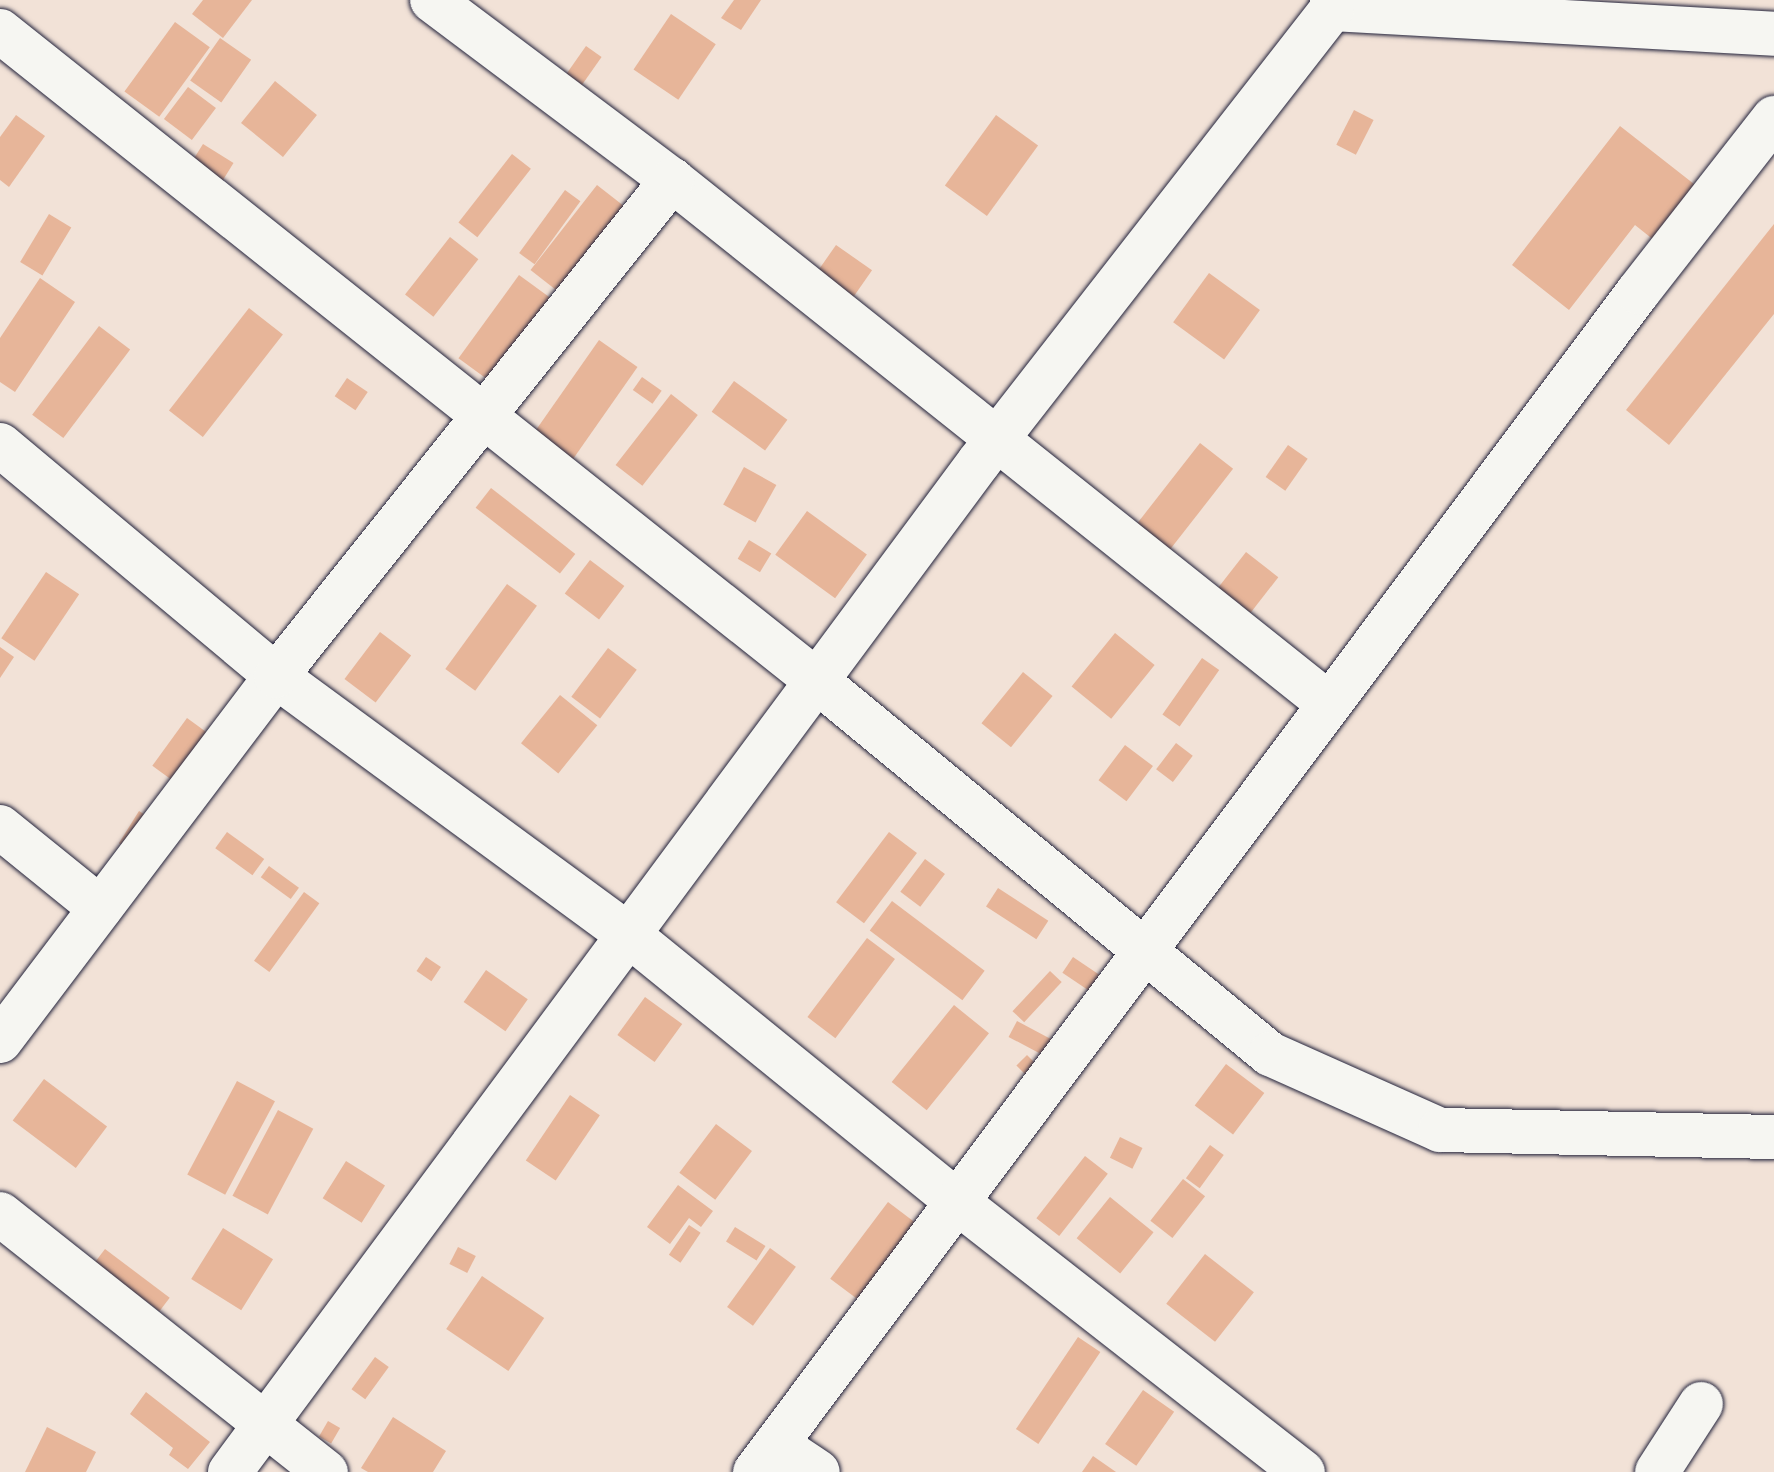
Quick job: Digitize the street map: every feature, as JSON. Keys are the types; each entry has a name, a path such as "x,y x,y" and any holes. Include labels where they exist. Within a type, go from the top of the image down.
{"street":[{"path":"432,0 672,180 1329,704"},
{"path":"230,1472 997,439 1332,4 1774,34"},
{"path":"0,31 817,681 1270,1054 1440,1130 1774,1137"},
{"path":"818,1472 766,1458 1638,292 1774,118"},
{"path":"0,1041 276,676 672,180"},
{"path":"0,445 276,676 629,935 957,1202 1303,1472"},
{"path":"0,827 100,908"},
{"path":"0,1214 326,1472"},
{"path":"1657,1472 1701,1404"}],"building":[{"path":"203,0 252,0 223,38 192,14"},
{"path":"734,0 761,0 741,30 721,18"},
{"path":"671,14 716,44 678,100 634,70"},
{"path":"175,22 210,47 159,117 124,92"},
{"path":"220,38 251,60 221,102 190,81"},
{"path":"586,46 602,57 580,87 565,76"},
{"path":"275,81 317,115 283,157 241,123"},
{"path":"188,87 216,108 192,140 164,119"},
{"path":"1354,110 1374,120 1356,155 1336,145"},
{"path":"16,115 45,136 9,187 0,180 0,137"},
{"path":"996,115 1038,146 987,216 945,185"},
{"path":"1620,126 1708,195 1665,249 1635,225 1569,310 1512,265"},
{"path":"203,144 234,163 223,180 192,161"},
{"path":"512,154 531,169 477,237 458,223"},
{"path":"597,185 629,210 563,295 531,270"},
{"path":"565,190 580,201 535,264 519,253"},
{"path":"49,214 71,227 42,275 20,262"},
{"path":"1774,224 1774,314 1669,445 1626,410"},
{"path":"450,237 478,259 433,317 405,295"},
{"path":"836,245 872,270 848,305 812,279"},
{"path":"1209,273 1260,310 1224,359 1173,322"},
{"path":"519,275 553,300 492,383 458,358"},
{"path":"40,278 75,302 15,392 0,382 0,338"},
{"path":"249,308 283,334 203,437 169,410"},
{"path":"99,326 130,349 63,438 32,415"},
{"path":"599,340 638,367 571,462 532,435"},
{"path":"642,377 662,391 652,404 633,390"},
{"path":"347,378 368,392 355,410 335,396"},
{"path":"734,381 787,420 765,451 712,412"},
{"path":"671,394 698,415 642,486 616,465"},
{"path":"1200,443 1233,469 1165,556 1132,530"},
{"path":"1288,445 1308,459 1285,491 1266,477"},
{"path":"744,467 776,485 756,523 723,505"},
{"path":"491,488 575,554 560,574 476,508"},
{"path":"807,511 867,554 835,598 775,555"},
{"path":"749,540 771,553 760,572 738,559"},
{"path":"1246,552 1278,577 1251,613 1218,587"},
{"path":"590,560 624,586 599,619 565,594"},
{"path":"46,572 79,594 34,661 1,638"},
{"path":"507,584 537,606 475,691 445,669"},
{"path":"380,632 411,655 376,703 344,679"},
{"path":"1115,633 1155,665 1111,719 1072,687"},
{"path":"0,647 14,657 0,678"},
{"path":"608,648 637,670 600,718 571,697"},
{"path":"1202,658 1219,670 1180,727 1162,715"},
{"path":"1023,672 1053,696 1011,747 981,723"},
{"path":"560,695 597,725 558,773 521,743"},
{"path":"187,718 219,741 184,789 152,766"},
{"path":"1176,743 1193,756 1173,782 1156,769"},
{"path":"1125,745 1153,766 1126,801 1099,780"},
{"path":"139,811 155,821 135,853 119,843"},
{"path":"227,832 264,859 252,875 215,848"},
{"path":"889,832 917,853 864,923 836,902"},
{"path":"925,859 945,874 920,907 900,892"},
{"path":"269,866 299,888 291,899 261,877"},
{"path":"998,888 1048,921 1036,939 986,906"},
{"path":"304,892 319,903 269,972 254,961"},
{"path":"892,901 985,971 962,1000 870,931"},
{"path":"867,938 895,959 835,1038 807,1017"},
{"path":"426,957 441,967 431,981 416,971"},
{"path":"1073,957 1112,983 1101,999 1062,973"},
{"path":"486,970 528,999 505,1031 464,1002"},
{"path":"1050,971 1062,982 1024,1022 1012,1011"},
{"path":"645,997 682,1024 655,1062 617,1035"},
{"path":"954,1005 989,1033 927,1110 892,1082"},
{"path":"1017,1021 1062,1045 1054,1061 1009,1037"},
{"path":"1027,1055 1040,1068 1029,1078 1016,1066"},
{"path":"1226,1064 1264,1093 1233,1134 1195,1106"},
{"path":"44,1079 107,1127 76,1168 13,1121"},
{"path":"237,1081 275,1101 225,1195 187,1175"},
{"path":"570,1095 600,1115 556,1181 526,1160"},
{"path":"278,1110 313,1129 268,1214 232,1196"},
{"path":"716,1124 752,1151 715,1200 679,1173"},
{"path":"1120,1137 1142,1148 1132,1169 1110,1158"},
{"path":"1210,1145 1224,1155 1200,1188 1186,1178"},
{"path":"1085,1156 1108,1174 1059,1236 1036,1218"},
{"path":"346,1161 385,1185 362,1223 323,1198"},
{"path":"1183,1179 1205,1196 1172,1238 1150,1221"},
{"path":"678,1185 713,1211 701,1227 689,1218 670,1244 647,1227"},
{"path":"1110,1197 1154,1232 1120,1273 1077,1238"},
{"path":"888,1202 921,1227 863,1303 830,1279"},
{"path":"689,1225 701,1233 680,1263 669,1255"},
{"path":"735,1227 766,1246 757,1260 726,1241"},
{"path":"223,1228 273,1259 241,1310 191,1279"},
{"path":"458,1247 476,1256 467,1273 449,1264"},
{"path":"770,1248 796,1267 753,1326 727,1307"},
{"path":"105,1249 170,1298 159,1311 95,1263"},
{"path":"1205,1254 1254,1292 1215,1342 1166,1304"},
{"path":"482,1276 544,1318 508,1371 446,1329"},
{"path":"1078,1337 1100,1352 1038,1444 1016,1429"},
{"path":"375,1357 389,1367 365,1399 351,1389"},
{"path":"1143,1390 1174,1412 1136,1466 1105,1444"},
{"path":"146,1392 210,1442 188,1469 169,1455 173,1448 130,1414"},
{"path":"393,1417 446,1451 433,1472 368,1472 361,1468"},
{"path":"328,1421 340,1428 331,1444 319,1437"},
{"path":"47,1427 96,1452 86,1472 25,1472"},
{"path":"1093,1456 1116,1472 1082,1472"}]}
